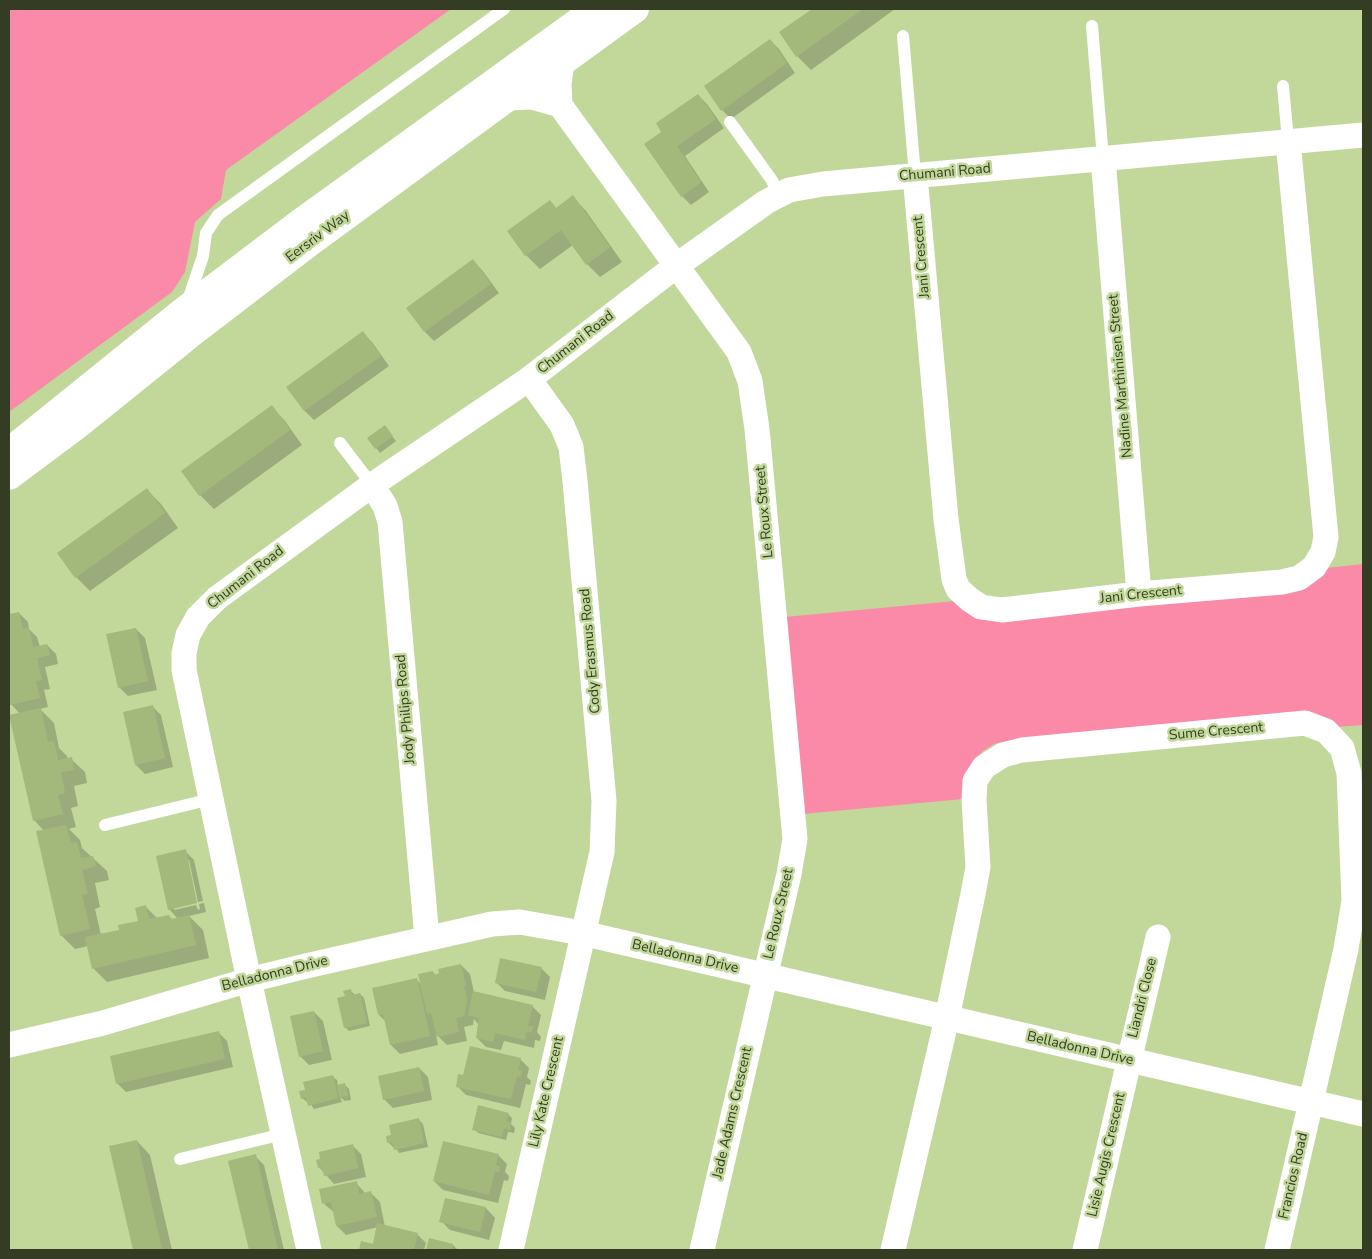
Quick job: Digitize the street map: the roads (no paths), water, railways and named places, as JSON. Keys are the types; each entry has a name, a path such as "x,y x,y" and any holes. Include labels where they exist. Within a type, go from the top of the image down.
{"main road":[{"name":"Eersriv Way","path":"9,452 185,310 300,223 596,9"},
{"name":"Eersriv Way","path":"9,476 76,426 189,335 309,243 507,98 562,62 635,9"},
{"path":"9,435 21,426 67,407"}],"street":[{"path":"507,98 532,97 560,105 559,84 562,62"},
{"name":"Le Roux Street","path":"560,105 739,352 750,381 758,429 795,839 789,874 765,976"},
{"name":"Chumani Road","path":"249,980 184,670 184,653 188,635 198,617 217,598 372,485 529,379 676,266 766,202 789,190 823,184 915,175 1363,135"},
{"name":"Jani Crescent","path":"915,175 946,518 954,579 958,588 969,600 981,607 1002,610 1139,594 1282,582 1299,578 1314,567 1323,552 1326,537 1288,141"},
{"name":"Nadine Marthinisen Street","path":"1103,158 1139,594"},
{"name":"Cody Erasmus Road","path":"529,379 562,425 571,447 575,482 604,801 602,852 582,933"},
{"name":"Jody Philips Road","path":"372,485 385,506 390,522 427,938"},
{"name":"Sume Crescent","path":"947,1018 978,867 974,800 975,781 984,767 1003,755 1022,750 1305,723 1326,731 1342,748 1348,773 1354,901 1346,950 1311,1102"},
{"name":"Belladonna Drive","path":"9,1045 103,1023 249,980 492,924 520,922 582,933 1363,1114"},
{"name":"Lily Kate Crescent","path":"511,1250 582,933"},
{"name":"Liandri Close","path":"1128,1060 1158,937"},
{"name":"Jade Adams Crescent","path":"702,1250 765,976"},
{"path":"249,980 309,1250"},
{"path":"894,1250 947,1018"},
{"name":"Lisie Augis Crescent","path":"1085,1250 1128,1060"},
{"name":"Francios Road","path":"1277,1250 1311,1102"}],"lane":[{"path":"185,310 203,256 206,233 218,215 504,9"},
{"path":"1092,26 1103,158"},
{"path":"903,36 915,175"},
{"path":"1283,86 1288,141"},
{"path":"730,122 771,179 780,195"},
{"path":"340,443 372,485"},
{"path":"105,825 212,799"},
{"path":"180,1159 283,1134"}]}
